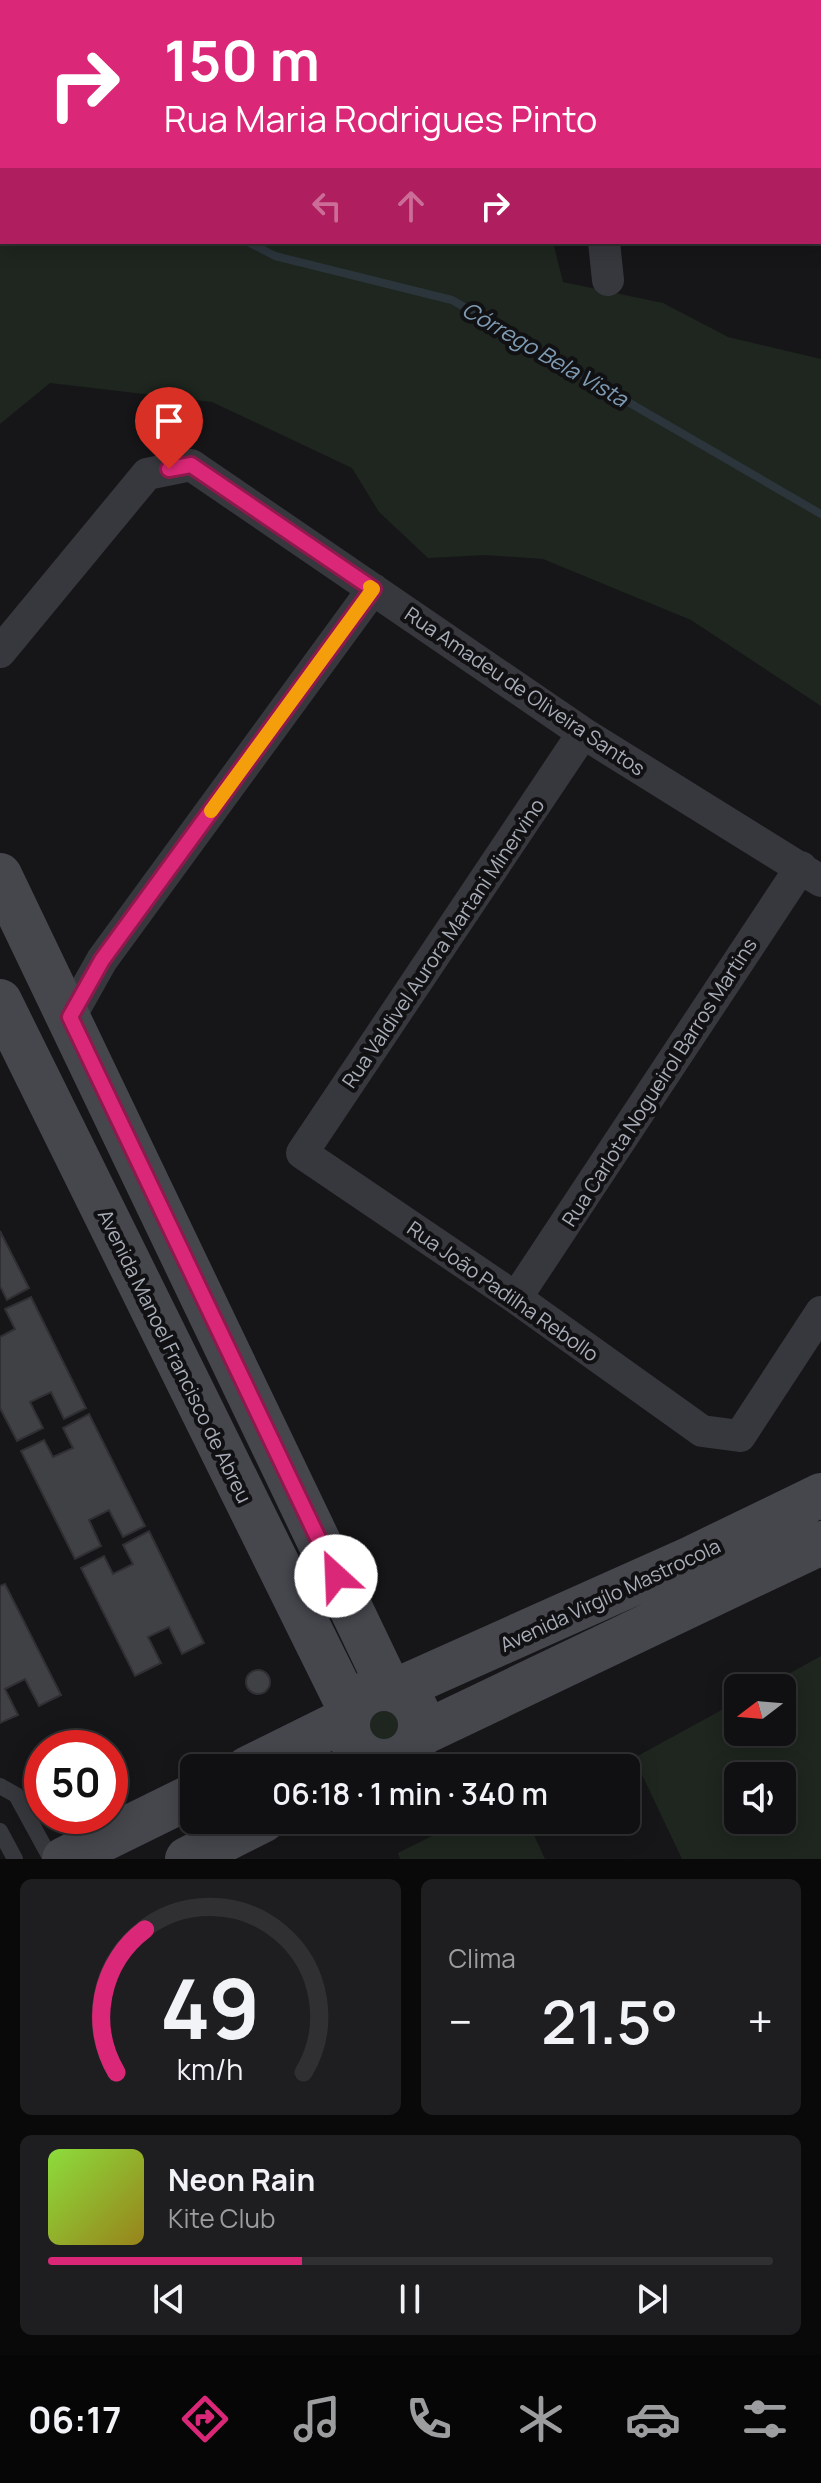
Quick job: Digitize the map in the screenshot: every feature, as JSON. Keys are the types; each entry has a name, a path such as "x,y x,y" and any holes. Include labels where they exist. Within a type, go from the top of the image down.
{"main road":[{"path":"0,875 393,1689"},
{"name":"Avenida Manoel Francisco de Abreu","path":"0,1001 349,1715"},
{"name":"Avenida Virgílo Mastrocola","path":"393,1689 677,1565 821,1495"},
{"path":"419,1735 821,1543"},
{"path":"363,1754 348,1734 349,1715 356,1700 366,1692 393,1689 408,1697 420,1721 419,1735 406,1754"},
{"path":"275,1754 349,1715"},
{"path":"64,1859 180,1802"},
{"path":"187,1859 236,1834"}],"street":[{"path":"604,244 608,280"},
{"name":"Rua Amadeu de Oliveira Santos","path":"0,652 147,474 191,465 583,733 811,874"},
{"path":"70,1017 102,960 373,589"},
{"name":"Rua Valdivel Aurora Martani Minervino","path":"302,1153 583,733"},
{"name":"Rua Carlota Nogueirol Barros Martins","path":"516,1298 811,874"},
{"path":"42,961 74,964 102,960"},
{"name":"Rua João Padilha Rebollo","path":"302,1153 516,1298 702,1431 740,1436 821,1312"}],"lane":[{"path":"0,1786 16,1795 51,1859"},
{"path":"0,1831 15,1859"}],"shaded area":[{"path":"0,244 554,244 563,282 663,303 728,337 821,359 821,706 691,620 543,559 485,555 428,558 379,512 352,468 212,402 50,383 0,424"},
{"path":"821,1656 821,1859 682,1859 640,1771 640,1755 724,1709 724,1746 796,1746 796,1674 788,1674"},
{"path":"376,1698 403,1709 406,1721 400,1740 385,1749 366,1744 357,1735 367,1702"},
{"path":"436,1834 533,1834 545,1859 400,1859 398,1853"}],"building":[{"path":"0,1231 29,1288 7,1300 0,1286"},
{"path":"31,1297 86,1408 64,1419 51,1392 30,1402 43,1428 17,1441 0,1408 0,1337 15,1329 5,1309"},
{"path":"89,1414 145,1526 123,1537 109,1510 89,1520 101,1546 75,1559 21,1451 44,1440 53,1457 73,1448 63,1428"},
{"path":"149,1531 204,1643 182,1654 169,1627 148,1637 161,1663 135,1676 81,1568 104,1556 113,1574 133,1564 123,1545"},
{"path":"5,1584 61,1695 39,1706 25,1679 5,1689 18,1715 0,1723 0,1586"},
{"path":"258,1670 267,1673 270,1682 267,1691 258,1694 249,1691 246,1682 249,1673"}],"waterway":[{"name":"Córrego Bela Vista","path":"252,244 275,256 452,300 821,514"}],"slow traffic":[{"path":"211,811 373,589 370,587"}],"route":[{"path":"169,469 191,465 373,589 102,960 70,1017 336,1576"}]}
